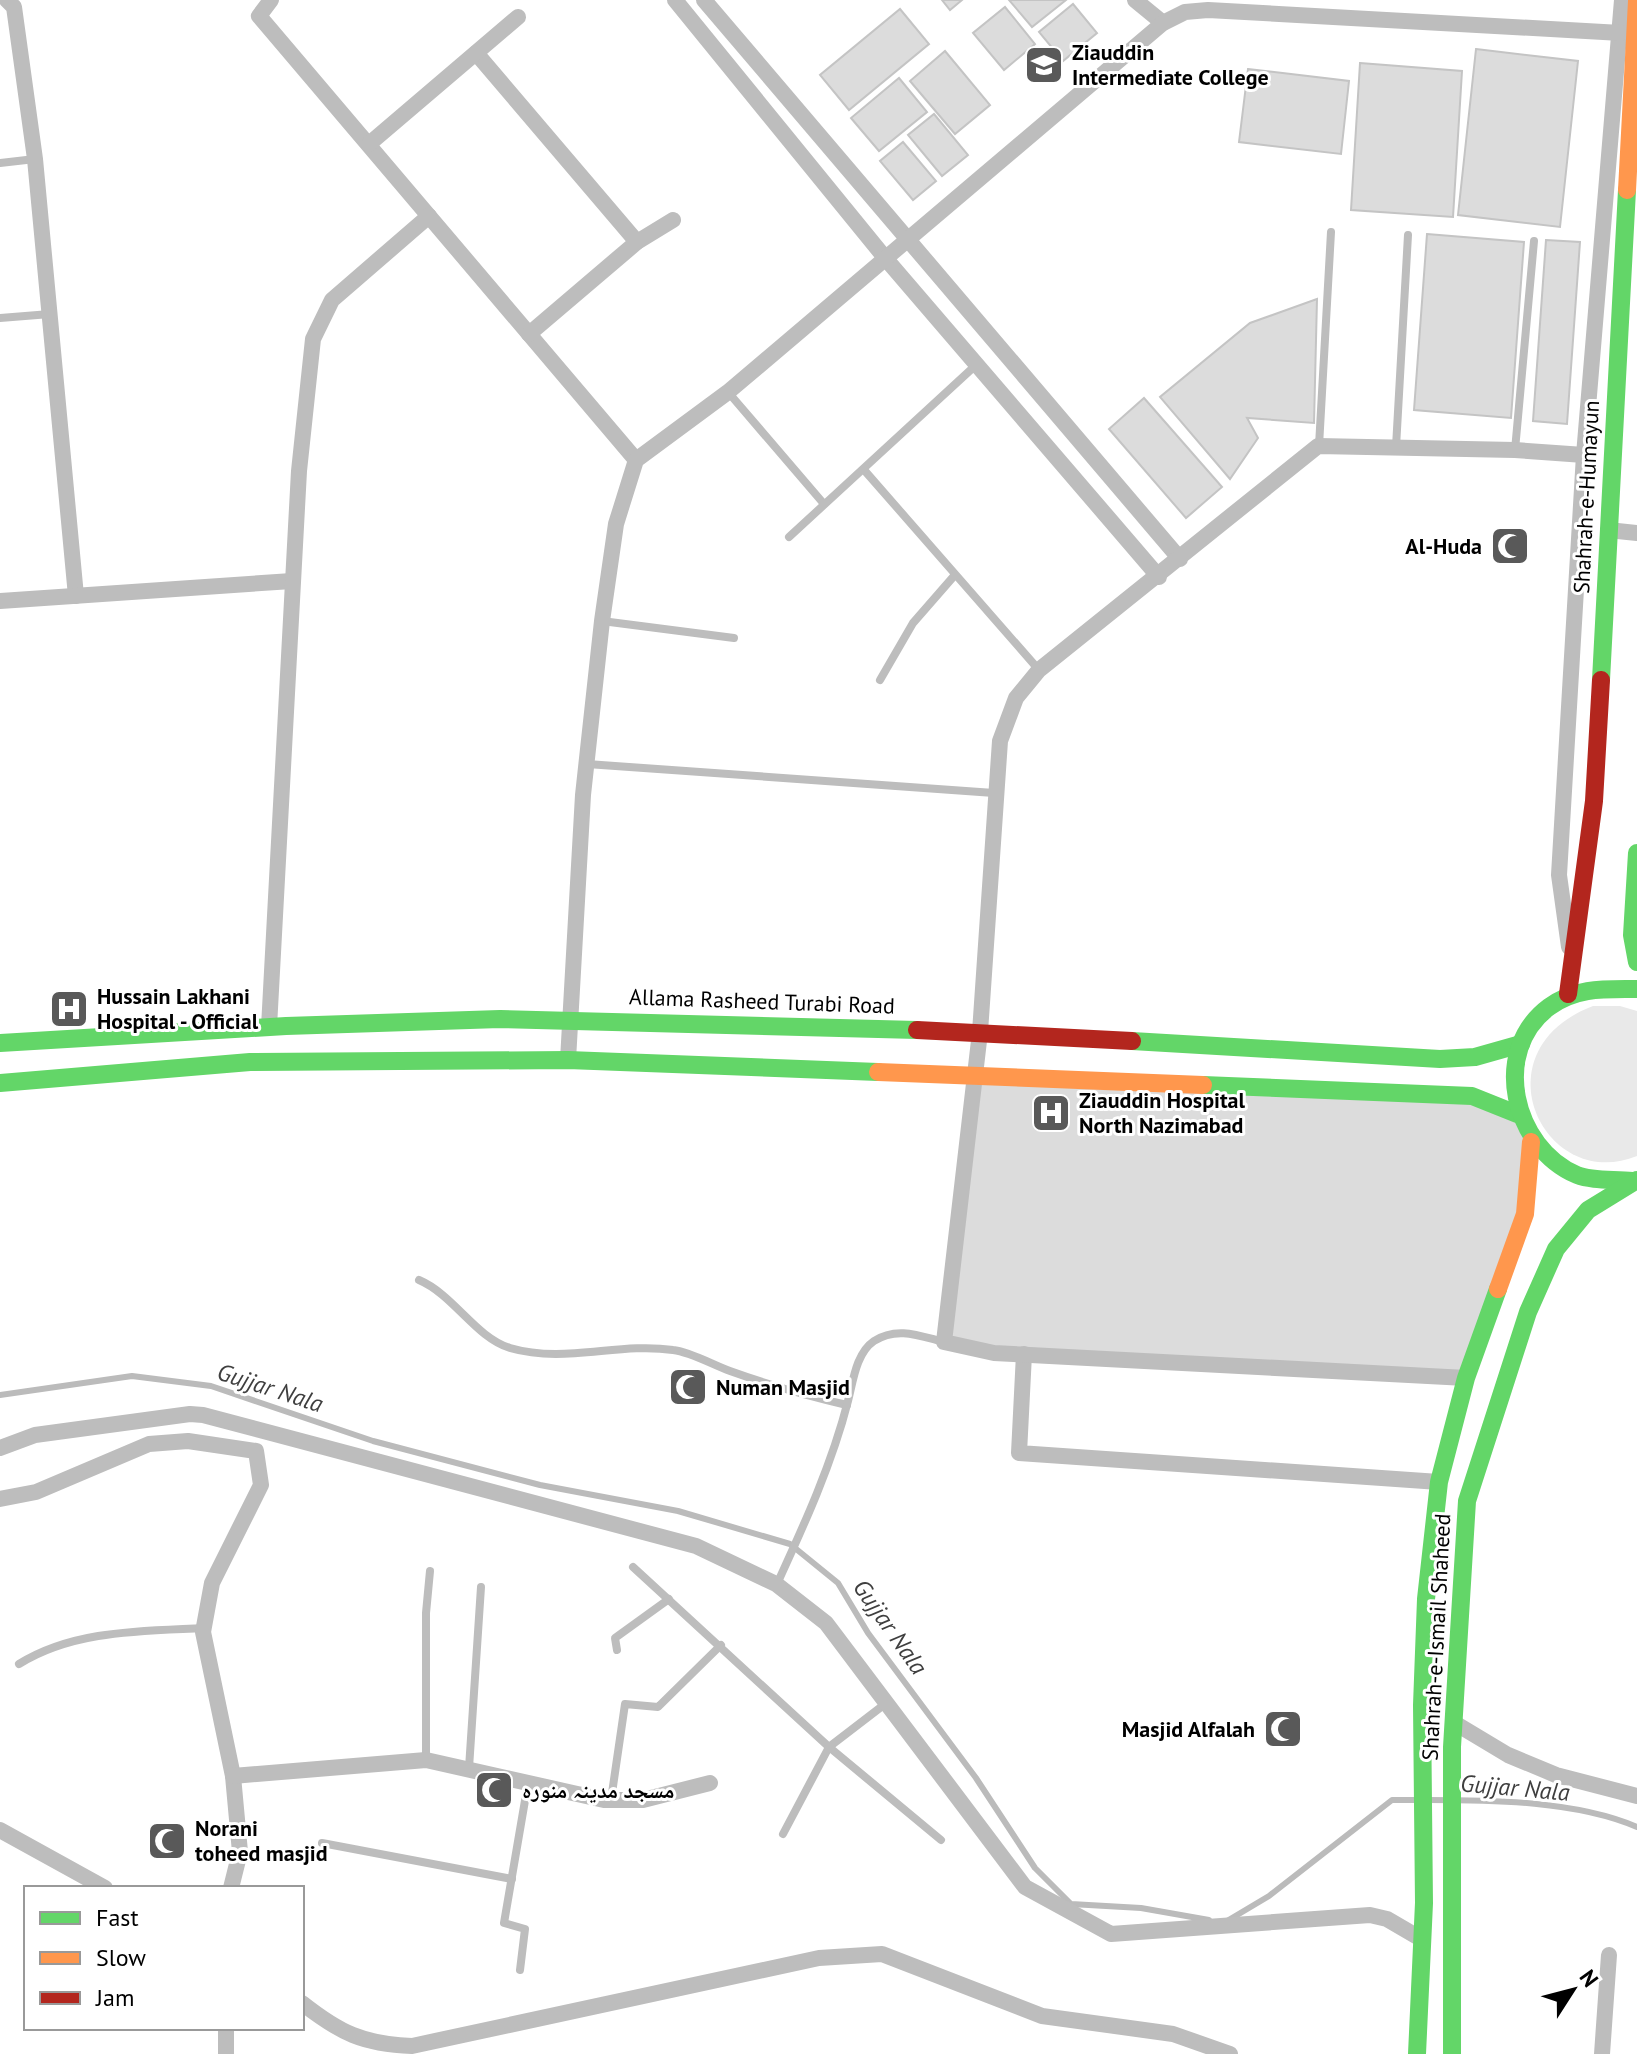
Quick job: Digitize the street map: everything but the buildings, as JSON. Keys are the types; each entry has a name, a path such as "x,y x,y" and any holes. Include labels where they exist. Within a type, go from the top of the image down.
{"main road":[{"name":"Shahrah-e-Humayun","path":"1568,994 1571,962 1582,912 1594,801 1637,1"},
{"path":"1637,853 1637,962"},
{"path":"1637,989 1592,986 1568,994 1546,1009 1521,1044 1512,1083 1517,1114 1531,1142 1554,1164 1582,1178 1610,1183 1637,1180"},
{"name":"Allama Rasheed Turabi Road","path":"0,1043 269,1027 571,1019 980,1032 1440,1059 1475,1057 1521,1044"},
{"path":"357,1024 358,1062"},
{"path":"188,1032 190,1067"},
{"path":"0,1083 250,1062 568,1060 1472,1096 1517,1114"},
{"name":"Shahrah-e-Ismail Shaheed","path":"1417,2054 1424,1903 1422,1705 1426,1599 1439,1482 1466,1378 1525,1214 1531,1142"},
{"name":"Shahrah-e-Ismail Shaheed","path":"1452,2054 1455,1905 1452,1747 1467,1501 1528,1312 1556,1249 1588,1210 1637,1180"}],"street":[{"path":"7,0 14,7 35,159 76,596"},
{"path":"271,0 259,16 636,460"},
{"path":"675,0 886,259 1159,577"},
{"path":"704,0 1180,559"},
{"path":"1135,0 1163,23"},
{"path":"1571,962 1559,875 1584,455 1622,0"},
{"path":"568,1060 587,764 602,621 616,524 636,460 728,392 1163,23 1185,12 1208,10 1621,33"},
{"path":"369,144 518,17"},
{"path":"476,53 637,242"},
{"path":"269,1027 292,581 313,339 332,300 429,216"},
{"path":"529,334 637,242 673,220"},
{"path":"1466,1378 994,1353 944,1342 980,1032 994,793 1000,741 1016,698 1039,670 1159,577 1318,446 1515,450 1584,455"},
{"path":"1608,530 1637,533"},
{"path":"0,601 292,581"},
{"path":"1024,1354 1019,1453 1439,1482"},
{"path":"0,1448 35,1435 190,1414 203,1415 696,1546 776,1584 826,1623 1025,1887 1111,1934 1370,1915 1387,1919 1423,1940"},
{"path":"0,1499 36,1492 149,1444 188,1441 256,1451 261,1485 212,1583 203,1628 213,1695 233,1776 240,1852 232,1886"},
{"path":"1453,1722 1508,1755 1556,1775 1637,1796"},
{"path":"233,1776 426,1760 611,1800 643,1800 710,1783"},
{"path":"0,1830 101,1886"},
{"path":"304,2004 354,2038 381,2045 412,2046 819,1958 882,1954 1042,2016 1173,2034 1230,2054"},
{"path":"1602,2054 1609,1955"},
{"path":"226,2030 226,2054"}],"lane":[{"path":"0,163 35,159"},
{"path":"1318,446 1331,232"},
{"path":"1396,448 1408,235"},
{"path":"1515,450 1534,241"},
{"path":"0,318 50,314"},
{"path":"789,537 865,471 976,365"},
{"path":"728,392 824,504"},
{"path":"865,471 1039,670"},
{"path":"880,680 913,623 954,576"},
{"path":"602,621 734,638"},
{"path":"587,764 994,793"},
{"path":"419,1280 450,1299 508,1348 556,1356 599,1349 676,1350 784,1391 847,1405"},
{"path":"776,1584 807,1519 847,1405 857,1363 872,1342 899,1331 944,1342"},
{"path":"633,1567 829,1747 941,1840"},
{"path":"426,1760 426,1613 430,1571"},
{"path":"469,1768 481,1587"},
{"path":"617,1650 615,1638 669,1599"},
{"path":"19,1664 58,1647 108,1634 203,1628"},
{"path":"611,1800 625,1704 658,1707 721,1645"},
{"path":"783,1834 829,1747 885,1704"},
{"path":"520,1970 525,1929 504,1923 528,1782"},
{"path":"322,1843 512,1879"}],"shaded area":[{"path":"1593,1006 1620,1006 1637,1011 1637,1156 1604,1162 1574,1155 1551,1137 1536,1112 1531,1083 1537,1054 1557,1027"}],"waterway":[{"name":"Gujjar Nala","path":"0,1395 132,1376 211,1386 373,1441 540,1485 678,1511 790,1544 838,1583 868,1633 976,1778 1035,1868 1071,1904 1141,1908 1209,1920"},
{"name":"Gujjar Nala","path":"1227,1921 1269,1896 1392,1800 1417,1800"},
{"name":"Gujjar Nala","path":"1428,1800 1562,1807 1613,1818 1637,1827"}],"traffic: fast":[{"path":"1601,680 1627,190"},
{"path":"1637,853 1632,935 1637,962"},
{"path":"1632,1181 1583,1177 1555,1162 1537,1144 1524,1122 1517,1097 1515,1072 1519,1048 1531,1026 1559,1000 1602,989 1637,989"},
{"path":"0,1043 286,1026 500,1019 917,1030"},
{"path":"1132,1041 1440,1059 1475,1057 1521,1044"},
{"path":"0,1083 250,1062 568,1060 878,1072"},
{"path":"1203,1085 1472,1096 1517,1114"},
{"path":"1452,2054 1452,1747 1467,1501 1528,1312 1556,1249 1588,1210 1637,1180"},
{"path":"1417,2054 1424,1903 1422,1705 1426,1599 1439,1482 1466,1378 1498,1289"}],"traffic: slow":[{"path":"1627,190 1637,1"},
{"path":"878,1072 1203,1085"},
{"path":"1498,1289 1525,1214 1531,1142"}],"traffic: jam":[{"path":"1568,994 1594,801 1601,680"},
{"path":"917,1030 1132,1041"}],"place":[{"name":"Ziauddin Intermediate College","path":"1044,65"},
{"name":"Al-Huda","path":"1510,546"},
{"name":"Hussain Lakhani Hospital - Official","path":"69,1009"},
{"name":"Ziauddin Hospital North Nazimabad","path":"1051,1113"},
{"name":"Numan Masjid","path":"688,1387"},
{"name":"Masjid Alfalah","path":"1283,1729"},
{"name":"مسجد مدینہ منورہ","path":"494,1790"},
{"name":"Norani toheed masjid","path":"167,1841"}]}
